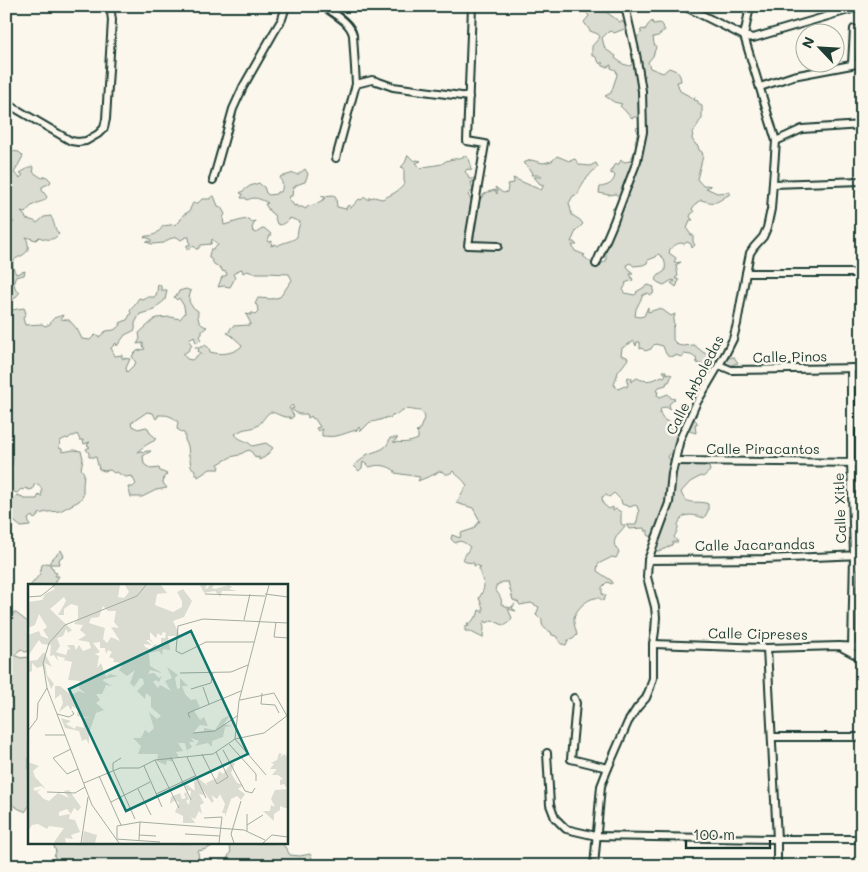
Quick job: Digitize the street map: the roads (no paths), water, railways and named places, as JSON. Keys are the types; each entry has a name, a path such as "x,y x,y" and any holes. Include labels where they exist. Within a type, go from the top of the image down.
{"street":[{"path":"6,103 71,141 86,141 98,134 104,128 106,119 112,20 110,6"},
{"path":"213,180 234,109 243,87 282,19 286,6"},
{"path":"323,6 351,28 353,35 356,84 336,158"},
{"path":"472,6 467,141 485,144 468,245 498,246"},
{"path":"596,264 637,161 643,132 642,91 625,6"},
{"path":"684,6 744,36 753,38 862,6"},
{"path":"744,36 750,6"},
{"path":"852,64 854,29"},
{"name":"Calle Arboledas","path":"594,866 601,786 628,722 646,698 653,678 655,607 647,577 648,560 669,504 672,473 680,439 696,404 733,339 750,253 763,237 771,209 776,141 744,36"},
{"path":"760,87 793,76 862,63"},
{"path":"356,84 372,80 394,87 469,96"},
{"path":"776,141 802,129 862,125"},
{"path":"773,184 862,182"},
{"path":"746,273 862,273"},
{"name":"Calle Pinos","path":"719,365 730,370 862,368"},
{"name":"Calle Xitle","path":"851,368 851,462 854,555 852,647"},
{"name":"Calle Piracantos","path":"675,461 862,463"},
{"name":"Calle Jacarandas","path":"648,560 862,555"},
{"name":"Calle Cipreses","path":"653,644 767,648 862,647"},
{"path":"839,646 862,658"},
{"path":"767,648 777,866"},
{"path":"574,698 576,703 572,759 608,768"},
{"path":"772,737 862,737"},
{"path":"546,753 550,805 556,818 566,829 596,836 862,839"}]}
